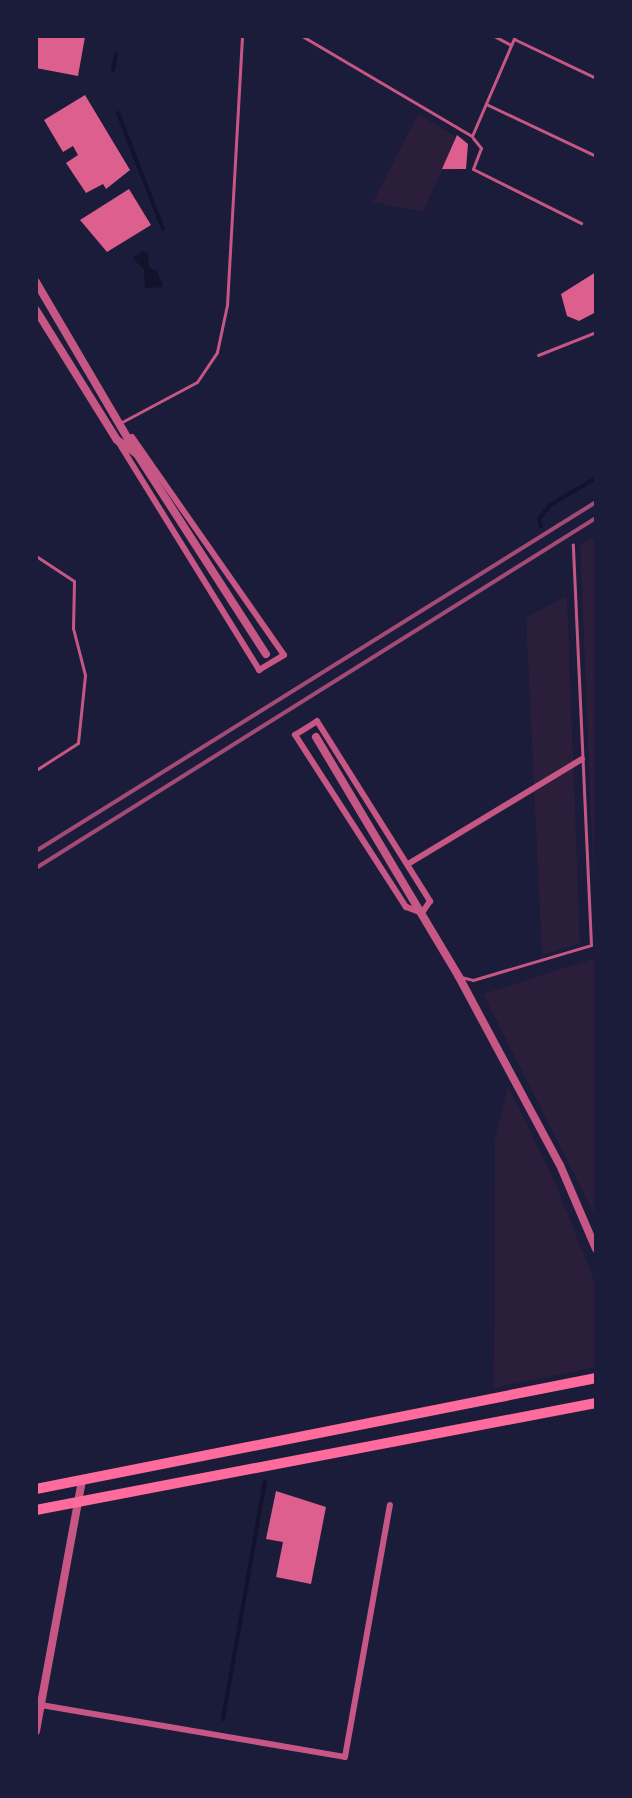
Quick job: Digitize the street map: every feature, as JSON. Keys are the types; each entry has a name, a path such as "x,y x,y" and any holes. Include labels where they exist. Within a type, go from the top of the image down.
{"main road":[{"path":"36,1489 596,1378"},
{"path":"36,1510 596,1403"}],"street":[{"path":"36,282 122,422 284,655 259,670 36,310"},
{"path":"132,437 137,454 266,654"},
{"path":"117,440 137,454"},
{"path":"317,721 430,901 422,913 406,907 295,735 317,721"},
{"path":"316,737 459,977 560,1165 596,1249"},
{"path":"408,864 582,759"},
{"path":"36,1731 82,1480"},
{"path":"41,1705 345,1757 390,1505"}],"lane":[{"path":"122,422 197,382 217,352 227,305 242,36"},
{"path":"302,36 472,136 481,148 473,169 581,223"},
{"path":"494,36 511,45"},
{"path":"472,136 515,37 596,78"},
{"path":"486,104 596,156"},
{"path":"538,355 596,332"},
{"path":"459,977 473,980 591,945 573,544"},
{"path":"36,556 74,581 73,628 85,675 78,743 36,770"}],"shaded area":[{"path":"418,114 468,144 466,169 442,170 423,212 373,202"},
{"path":"142,251 148,253 149,268 157,271 163,287 145,288 144,270 133,258"},
{"path":"596,536 596,936 580,545"},
{"path":"567,596 580,943 542,955 526,617"},
{"path":"596,958 596,1217 483,994"},
{"path":"508,1086 553,1178 595,1283 596,1367 494,1388 495,1139"}],"building":[{"path":"36,36 85,37 78,76 36,68"},
{"path":"85,95 130,170 106,189 103,184 86,193 66,163 78,155 73,146 63,152 44,120"},
{"path":"457,135 468,144 466,169 442,169"},
{"path":"129,189 151,225 107,252 80,220"},
{"path":"596,272 596,312 579,321 567,316 561,294"},
{"path":"276,1491 326,1507 311,1584 276,1577 283,1542 266,1539"}],"waterway":[{"path":"113,70 116,54"},
{"path":"118,113 163,229"},
{"path":"541,526 539,519 550,505 596,478"},
{"path":"223,1719 265,1482"}],"railway":[{"path":"36,851 596,502"},
{"path":"36,868 596,518"}]}
